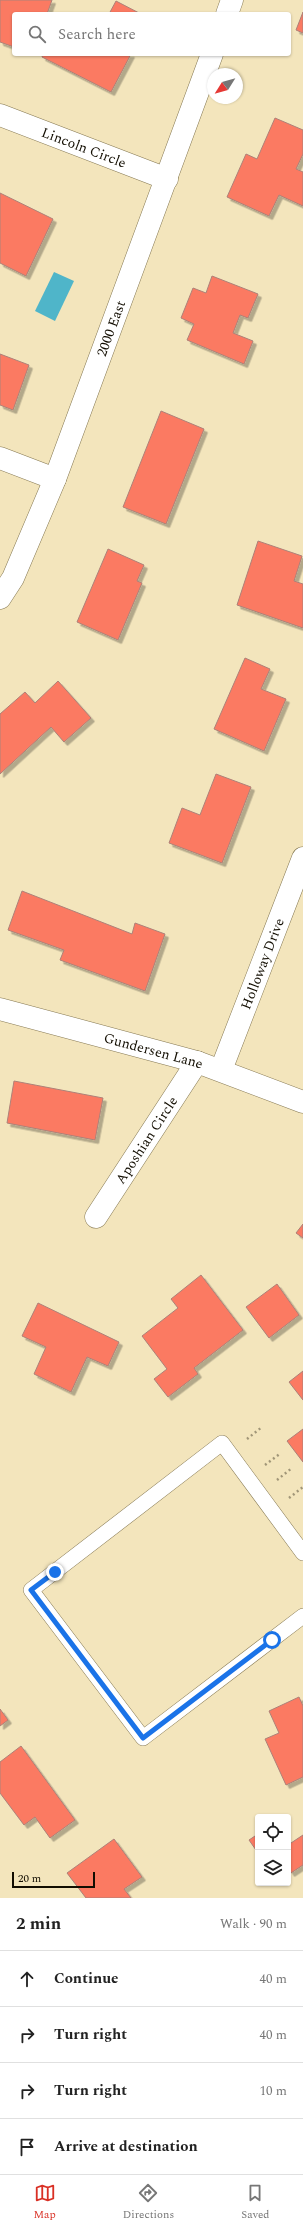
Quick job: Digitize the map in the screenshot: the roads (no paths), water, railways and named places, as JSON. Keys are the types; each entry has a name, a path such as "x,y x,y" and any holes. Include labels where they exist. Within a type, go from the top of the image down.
{"street":[{"path":"228,12 232,0"},
{"name":"2000 East","path":"0,598 13,578 55,479 211,56"},
{"name":"Lincoln Circle","path":"0,115 167,179"},
{"path":"0,458 55,479"},
{"name":"Holloway Drive","path":"221,1070 303,858"},
{"name":"Gundersen Lane","path":"0,1008 197,1062 303,1102"},
{"name":"Aposhian Circle","path":"96,1217 197,1062"}],"lane":[{"path":"303,1553 222,1443 31,1590 143,1738 303,1616"}],"water":[{"path":"54,272 74,281 55,321 35,311"}]}
